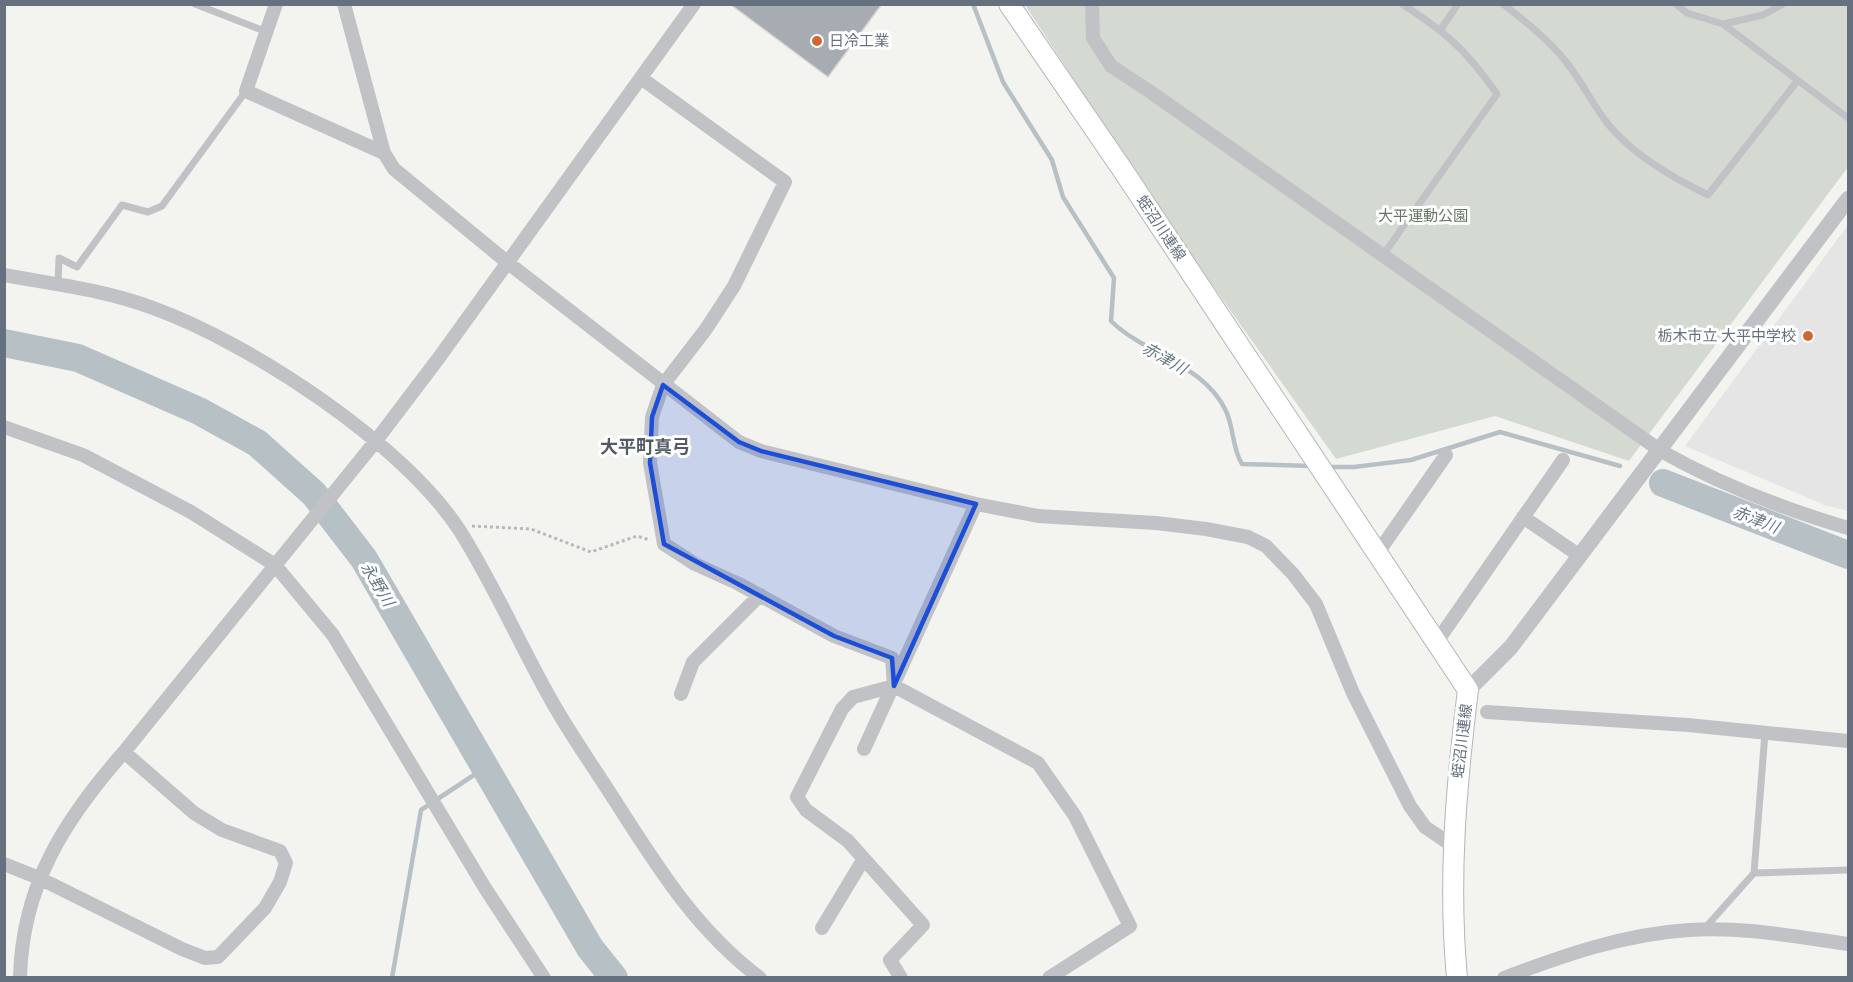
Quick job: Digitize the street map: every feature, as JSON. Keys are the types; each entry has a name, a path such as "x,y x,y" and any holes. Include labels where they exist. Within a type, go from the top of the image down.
{"main road":[{"name":"蛭沼川連線","path":"1009,4 1468,690 1456,787 1453,846 1453,930 1457,978"}],"street":[{"path":"276,4 246,91 384,153"},
{"path":"345,4 384,153 394,169 663,385 739,441 761,451 976,504 1038,516 1156,523 1206,529 1248,537 1266,546 1293,574 1316,604 1353,693 1410,806 1425,827 1453,846"},
{"path":"20,978 20,955 39,878 63,828 89,792 375,442 438,359 693,4"},
{"path":"1092,4 1093,38 1111,66 1661,451 1697,471 1806,515 1848,528"},
{"path":"641,78 785,182 734,286 706,329 663,385 652,417 650,463 663,544 695,564 760,595 834,636 892,658 894,686"},
{"path":"1468,690 1511,647 1661,451 1848,199"},
{"path":"4,275 58,285 153,308 218,336 303,388 415,475 455,525 490,583 550,698 678,898 742,964 760,978"},
{"path":"4,427 83,455 191,512 275,565 333,635 485,888 544,978"},
{"path":"1377,554 1446,455"},
{"path":"1436,643 1563,460"},
{"path":"864,749 976,504"},
{"path":"1523,517 1580,556"},
{"path":"681,694 693,662 760,595"},
{"path":"901,978 890,960 923,925 848,841 806,810 797,797 842,709 853,697 894,686 1038,763 1075,816 1093,848 1130,926 1049,978"},
{"path":"1487,712 1676,724 1848,741"},
{"path":"4,864 39,878 204,958 218,957 265,908 280,882 286,863 280,851 222,830 194,813 124,752"},
{"path":"822,928 863,860"},
{"path":"1504,978 1584,948 1664,932 1704,930 1766,933 1848,945"}],"lane":[{"path":"195,4 267,32"},
{"path":"1383,255 1497,94 1463,49 1442,29 1402,4"},
{"path":"1442,29 1458,4"},
{"path":"1503,4 1537,31 1566,62 1608,124 1633,147 1684,184 1708,195 1798,80"},
{"path":"1676,4 1687,13 1723,24 1848,118"},
{"path":"1723,24 1763,15 1783,4"},
{"path":"58,285 59,258 77,267 122,206 148,212 162,206 246,91"},
{"path":"1704,930 1754,873 1765,733"},
{"path":"1754,873 1848,870"}],"path":[{"path":"455,525 531,529 591,552 637,536 663,544"}],"highlighted area":[{"path":"663,385 739,442 761,451 976,504 894,686 892,658 834,636 664,544 650,463 652,417"}],"shaded area":[{"name":"栃木市立 大平中学校","path":"1848,225 1848,511 1825,505 1685,446"}],"green space":[{"name":"大平運動公園","path":"1025,5 1848,5 1848,167 1629,461 1495,416 1336,459 1166,220"}],"building":[{"name":"日冷工業","path":"730,4 882,4 828,77"}],"waterway":[{"name":"赤津川","path":"973,4 1003,82 1052,160 1063,197 1114,278 1111,321 1125,333 1189,371 1216,395 1229,418 1236,451 1242,464 1312,466"},
{"name":"永野川","path":"4,343 78,358 199,411 257,443 314,494 364,559 590,948 614,978"},
{"name":"赤津川","path":"1326,467 1354,467 1411,460 1500,432 1620,466"},
{"name":"赤津川","path":"1663,483 1848,555"},
{"path":"392,978 421,810 486,767"}],"place":[{"name":"日冷工業","path":"817,41"},
{"name":"栃木市立 大平中学校","path":"1808,336"}],"district":[{"name":"大平町真弓","path":"645,447"}]}
